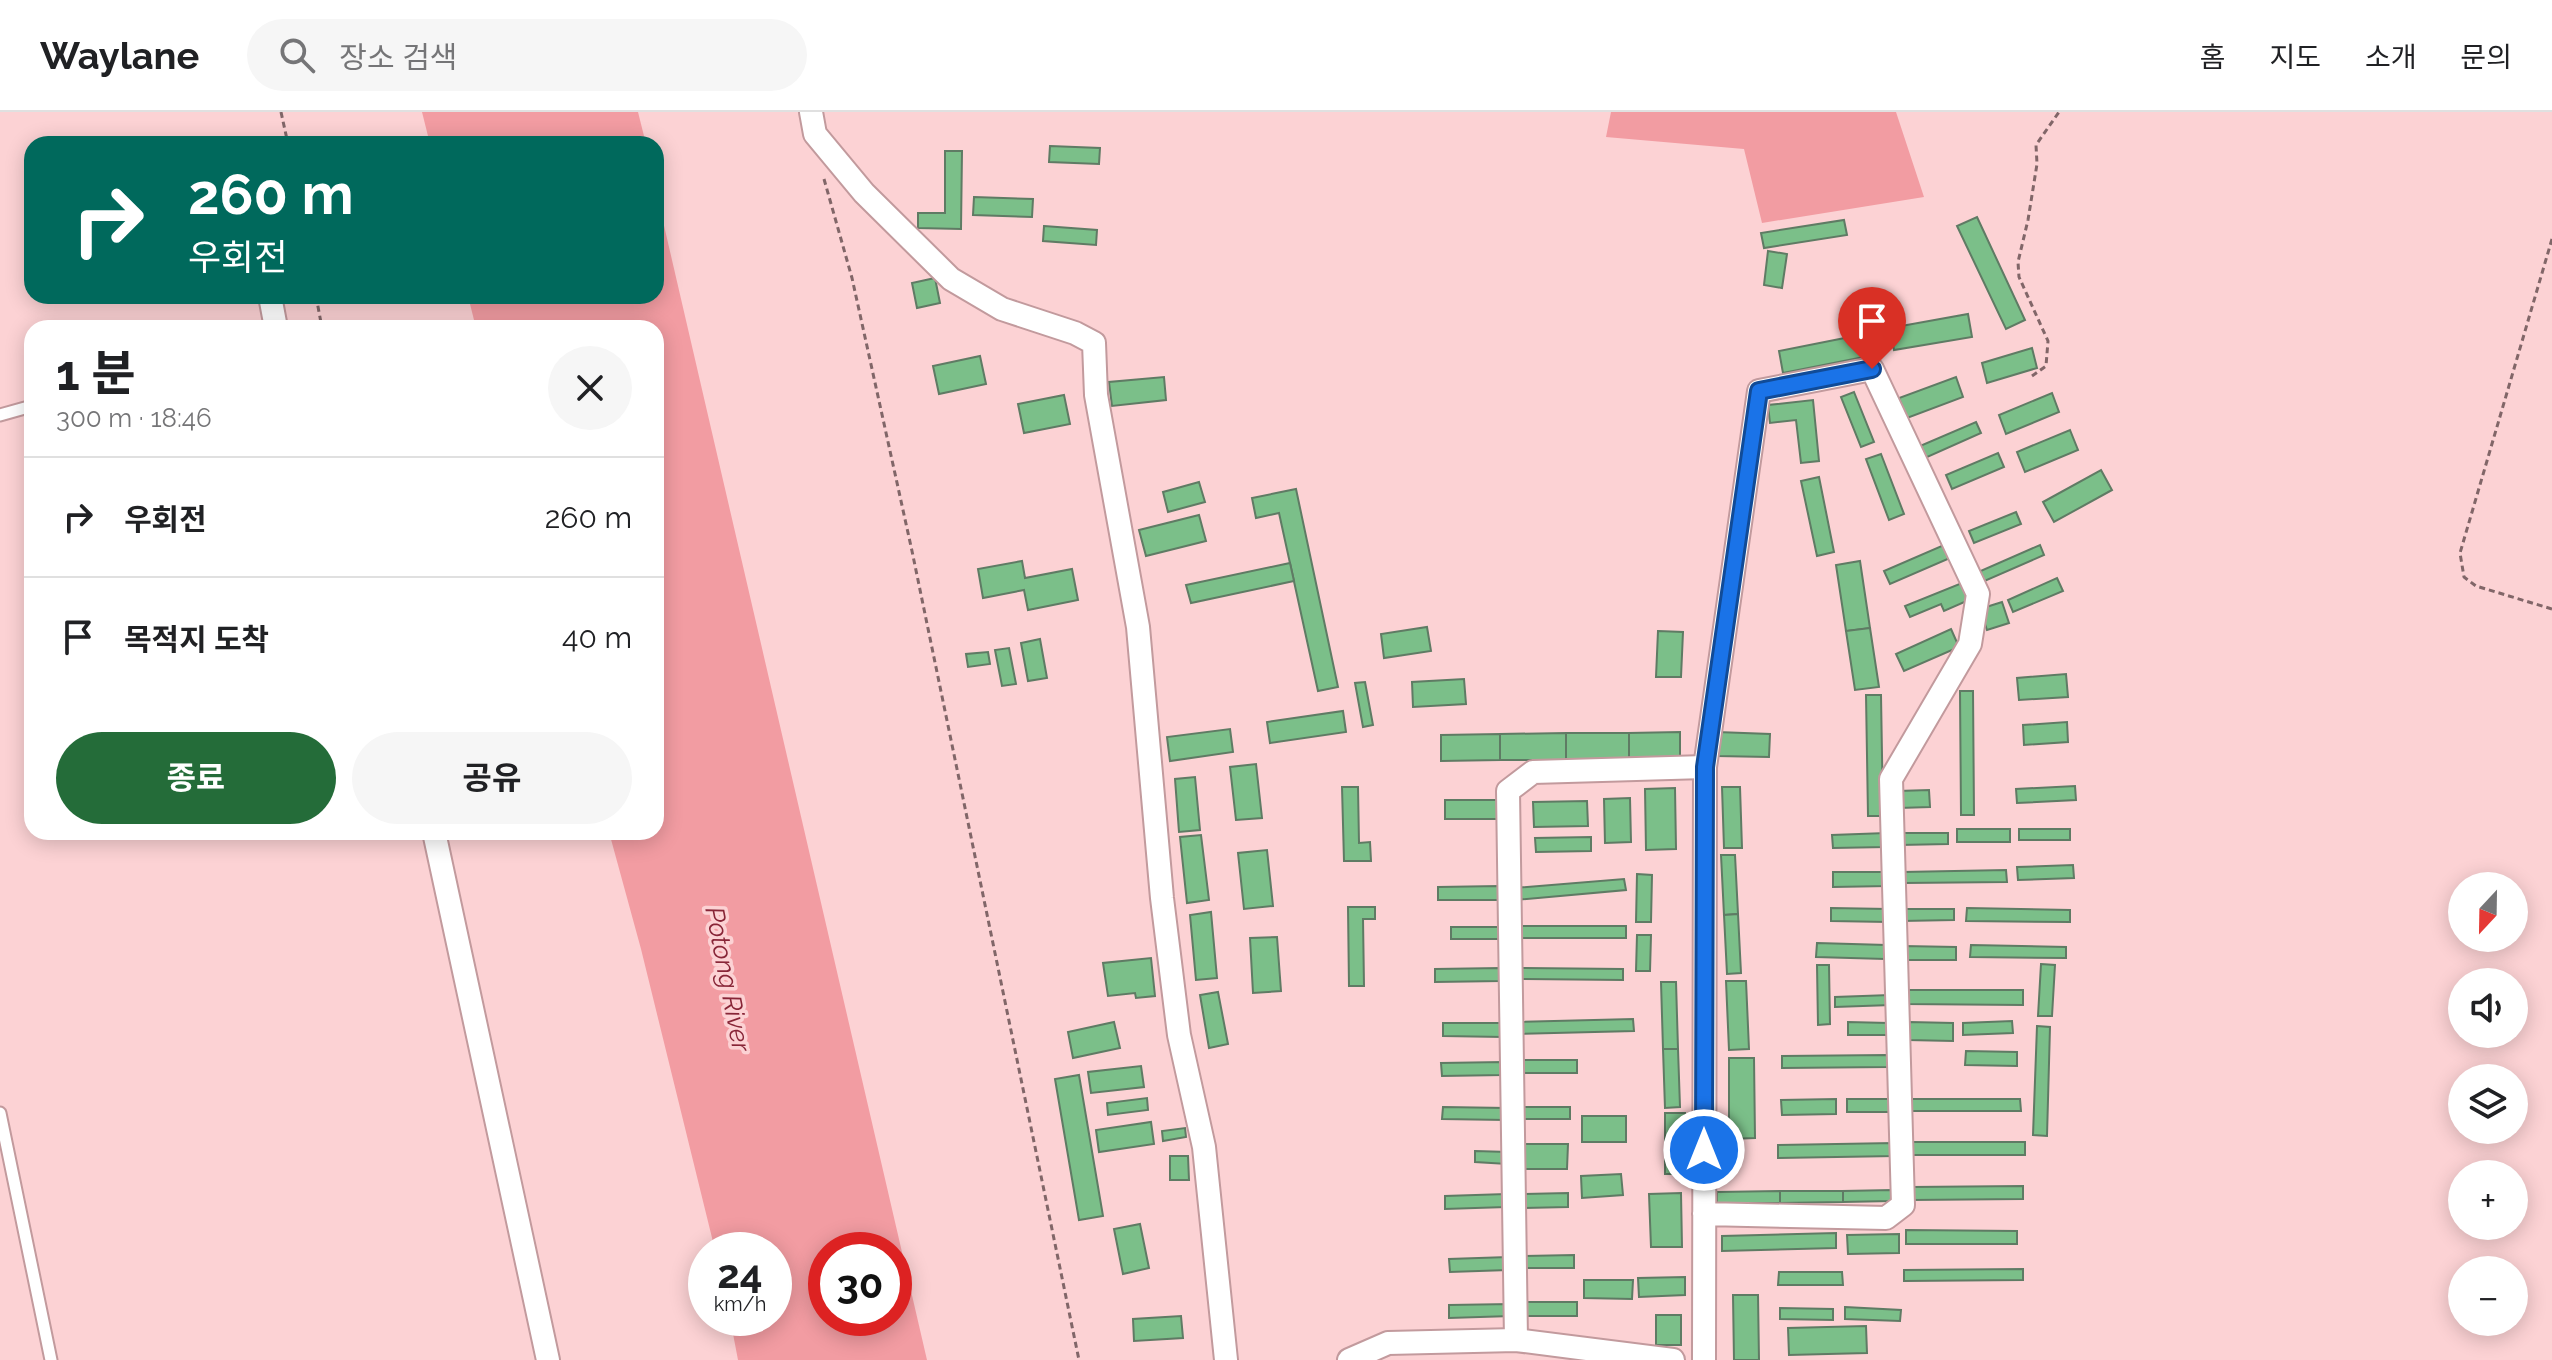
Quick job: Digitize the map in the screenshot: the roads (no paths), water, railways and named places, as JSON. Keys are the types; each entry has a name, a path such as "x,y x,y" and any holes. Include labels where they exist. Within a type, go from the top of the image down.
{"street":[{"path":"811,112 815,134 864,193 951,279 1002,309 1075,333 1094,343 1096,395 1138,627 1166,928 1179,1035 1204,1147 1226,1360"},
{"path":"1704,1214 1886,1218 1903,1205 1891,779 1970,644 1978,594 1872,369 1759,391 1705,767 1704,1214 1704,1360"},
{"path":"1516,1340 1508,791 1533,772 1705,767"},
{"path":"436,840 548,1360"},
{"path":"1349,1360 1388,1343 1516,1340 1673,1360"}],"lane":[{"path":"0,415 24,408"},
{"path":"0,1113 51,1360"}],"water":[{"path":"422,112 638,112 644,136 428,136"},
{"path":"1611,112 1896,112 1924,197 1762,223 1744,149 1606,137"},
{"name":"Potong River","path":"664,226 897,1232 808,1232 808,1336 912,1336 912,1295 927,1360 738,1360 733,1336 792,1336 792,1232 711,1232 611,840 664,840 664,320 474,320 470,304 664,304"}]}
